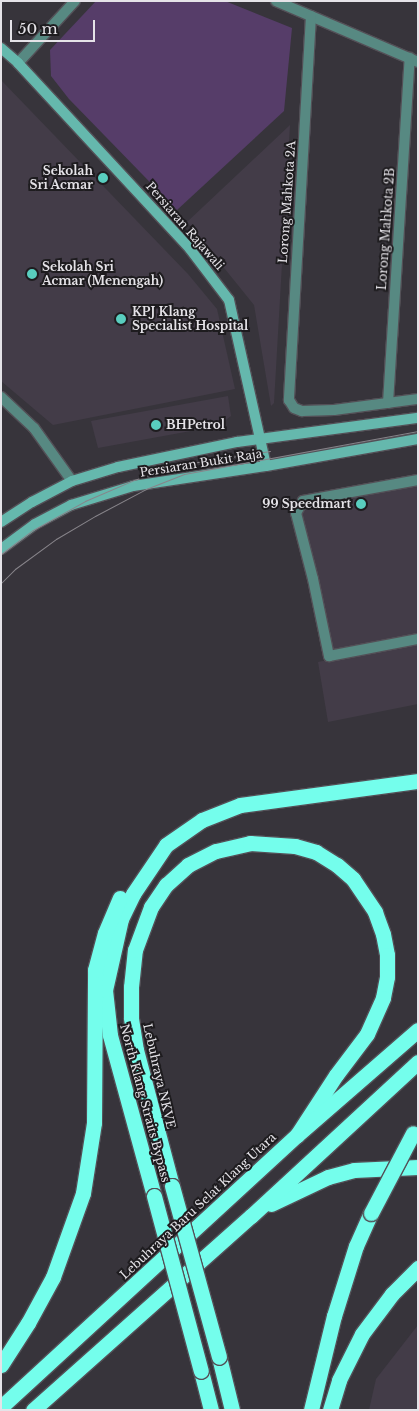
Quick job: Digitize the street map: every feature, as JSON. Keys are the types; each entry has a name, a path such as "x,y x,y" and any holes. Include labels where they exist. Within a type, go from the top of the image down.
{"highway":[{"name":"North Klang Straits Bypass","path":"210,1406 110,1035 105,990 121,919 132,894 166,845 202,820 240,805 418,780"},
{"path":"377,785 418,789"},
{"name":"Lebuhraya NKVE","path":"232,1410 136,1050 131,1002 135,950 151,907 166,885 188,865 216,851 250,843 295,846 316,852 337,865 353,879 366,896 383,934 387,977 383,998 367,1034 336,1075 297,1135"},
{"path":"1,1365 28,1324 53,1278 83,1193 94,1122 95,970 105,933 111,915 130,882 142,866 166,845"},
{"name":"Lebuhraya Baru Selat Klang Utara","path":"1,1407 297,1135 418,1030"},
{"path":"33,1410 251,1216 418,1062"},
{"path":"311,1410 334,1316 356,1246 371,1213 415,1130"},
{"path":"251,1216 280,1199 328,1176 354,1170 418,1167"},
{"path":"330,1410 339,1380 362,1334 392,1294 418,1268"}],"main road":[{"name":"Persiaran Rajawali","path":"1,48 18,63 190,249 229,300 266,466"},
{"name":"Persiaran Bukit Raja","path":"1,522 32,502 72,482 165,456 260,438 418,418"},
{"name":"Persiaran Bukit Raja","path":"1,548 35,524 72,505 134,486 266,466 418,439"}],"street":[{"path":"18,63 75,1"},
{"path":"276,1 414,60"},
{"name":"Lorong Mahkota 2A","path":"311,16 288,390 289,400 294,408 302,411 334,410 388,402"},
{"name":"Lorong Mahkota 2B","path":"388,402 414,60"},
{"path":"1,397 34,428 72,482"},
{"path":"388,402 418,399"},
{"path":"418,480 304,501 296,513 313,579 328,656 418,639"}],"shaded area":[{"path":"96,1 225,1 292,28 284,111 177,210 69,99 51,76 50,50"},
{"name":"KPJ Klang Specialist Hospital","path":"1,80 188,274 217,309 235,389 53,425 1,381"},
{"path":"290,125 274,403 271,406 254,305 187,222"},
{"path":"228,396 231,416 218,426 98,448 91,421"},
{"path":"418,485 418,704 328,722 318,662 332,659 301,514 307,505"},
{"path":"418,1325 418,1410 369,1410 376,1379"}],"tram line":[{"path":"1,583 15,569 56,539 146,489 184,474 418,431"},
{"path":"1,554 33,530 85,501 134,480 179,465 270,451"}],"place":[{"name":"Sekolah Sri Acmar","path":"103,178"},
{"name":"Sekolah Sri Acmar (Menengah)","path":"32,274"},
{"name":"KPJ Klang Specialist Hospital","path":"121,319"},
{"name":"BHPetrol","path":"156,425"},
{"name":"99 Speedmart","path":"361,504"}]}
